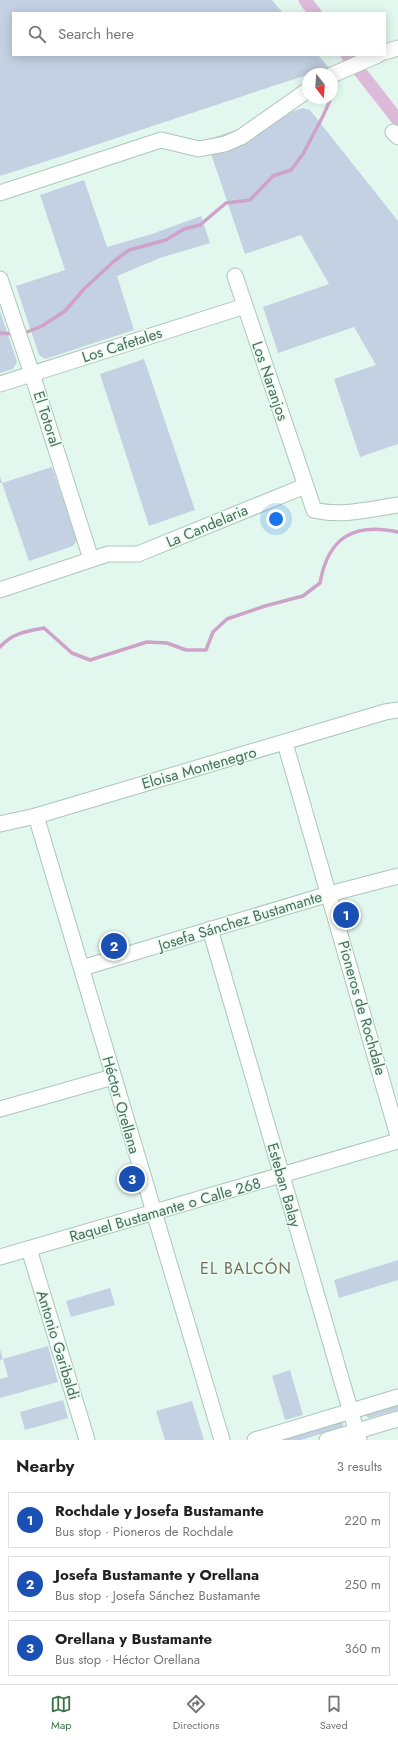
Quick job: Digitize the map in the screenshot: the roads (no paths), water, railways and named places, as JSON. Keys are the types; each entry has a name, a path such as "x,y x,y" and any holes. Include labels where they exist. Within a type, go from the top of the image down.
{"street":[{"path":"386,52 398,48"},
{"path":"338,72 376,56"},
{"path":"0,193 161,140 171,141 199,149 225,144 241,137 302,94"},
{"name":"Los Naranjos","path":"235,276 305,486"},
{"name":"El Totoral","path":"0,280 32,374 91,559"},
{"name":"Los Cafetales","path":"0,384 245,306"},
{"path":"305,486 314,510 324,513 356,512 398,505"},
{"name":"La Candelaria","path":"0,590 108,554 138,554 305,486"},
{"name":"Eloisa Montenegro","path":"0,824 36,816 385,712 398,710"},
{"name":"Pioneros de Rochdale","path":"285,743 398,1136"},
{"name":"Héctor Orellana","path":"36,816 153,1213 222,1440"},
{"name":"Josefa Sánchez Bustamante","path":"82,968 329,894 398,876"},
{"name":"Esteban Balay","path":"210,929 358,1436"},
{"path":"0,1109 113,1077"},
{"name":"Raquel Bustamante o Calle 268","path":"0,1258 398,1141"},
{"name":"Antonio Garibaldi","path":"29,1249 87,1440"},
{"path":"255,1440 398,1397"},
{"path":"327,1440 358,1436 398,1419"}],"waterway":[{"path":"305,0 314,12"},
{"path":"348,56 398,120"},
{"path":"22,334 42,326 65,311 84,289 113,262 129,250 166,240 184,229 200,225 226,203 250,200 273,176 291,170 303,154 328,104"},
{"path":"0,333 14,334"},
{"path":"0,647 15,636 44,628 72,653 90,660 147,642 167,643 186,650 206,650 213,632 227,619 265,606 303,596 320,583 329,555 336,544 345,537 368,529 382,529 398,532"}],"place":[{"name":"Rochdale y Josefa Bustamante","path":"346,915"},
{"name":"Josefa Bustamante y Orellana","path":"114,946"},
{"name":"Orellana y Bustamante","path":"132,1179"}],"district":[{"name":"EL BALCÓN","path":"246,1268"}]}
